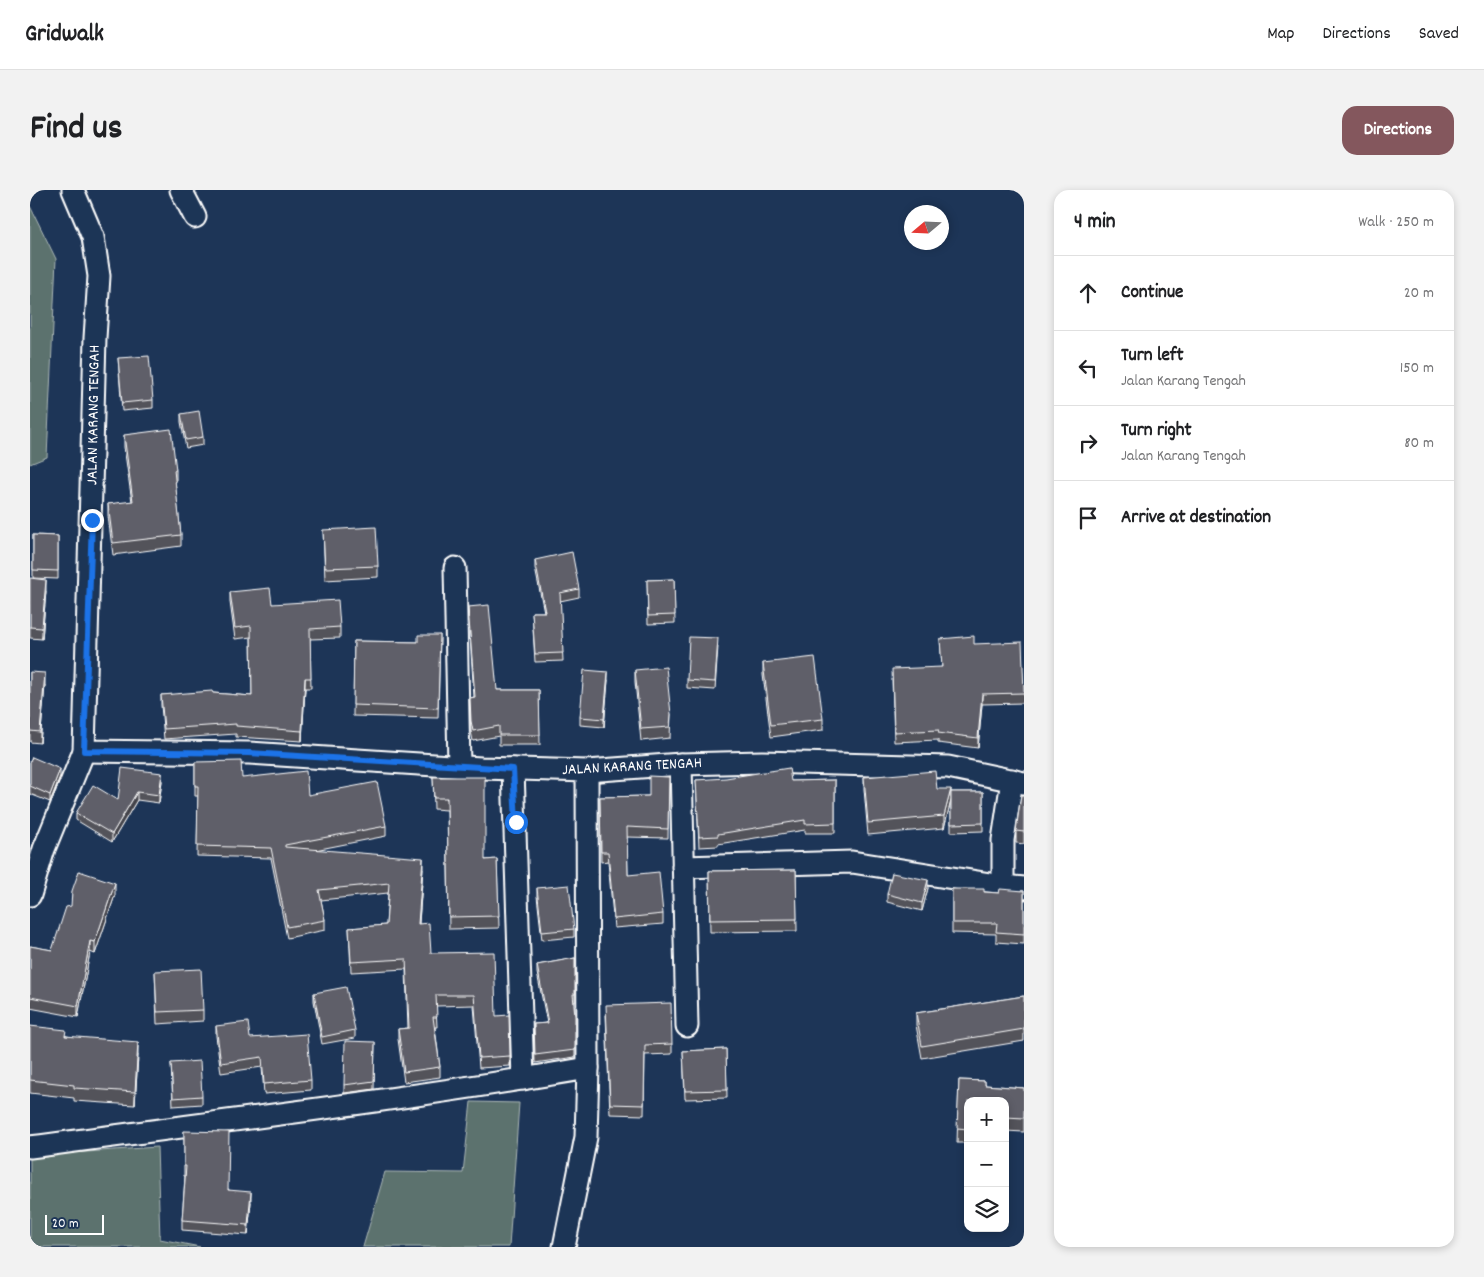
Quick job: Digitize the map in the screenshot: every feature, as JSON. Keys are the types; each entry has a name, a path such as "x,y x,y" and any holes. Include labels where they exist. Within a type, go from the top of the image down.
{"street":[{"name":"JALAN KARANG TENGAH","path":"73,190 93,237 99,276 95,338 92,520 84,751 249,753 513,769 587,771 681,764 762,762 948,767 1018,782"},
{"path":"181,190 195,217"},
{"path":"455,568 459,766"},
{"path":"30,895 44,849 84,751"},
{"path":"681,764 688,1026"},
{"path":"513,769 523,1079"},
{"path":"564,1247 586,1137 588,1068 587,771"},
{"path":"683,867 852,862 1014,887 1003,840 1018,782"},
{"path":"30,1147 523,1079 588,1068"}],"green space":[{"path":"30,206 56,259 47,457 30,464"},
{"path":"471,1102 519,1103 509,1247 363,1247 385,1172 463,1173"},
{"path":"157,1147 160,1239 200,1247 30,1247 30,1156"}],"building":[{"path":"149,356 153,400 122,403 118,358"},
{"path":"199,411 203,437 186,440 181,414"},
{"path":"171,429 181,535 113,543 108,504 133,501 124,435"},
{"path":"376,527 378,566 325,568 323,530"},
{"path":"33,535 58,536 58,571 33,570"},
{"path":"572,552 579,589 560,593 563,653 535,654 532,612 545,612 535,560"},
{"path":"30,578 46,580 42,628 30,627"},
{"path":"674,579 675,615 648,616 647,580"},
{"path":"270,588 272,604 338,600 340,627 310,629 311,678 305,678 302,731 236,726 236,724 164,729 161,695 212,691 213,693 252,696 251,626 235,628 230,592"},
{"path":"489,605 497,690 539,690 540,735 499,735 499,726 473,731 470,698 475,697 468,607"},
{"path":"418,635 440,635 438,708 353,705 354,641 418,642"},
{"path":"974,636 974,644 1022,642 1024,693 982,694 978,738 938,733 939,730 894,732 892,669 942,667 940,639"},
{"path":"689,637 718,638 715,682 687,680"},
{"path":"815,657 823,719 771,725 763,663"},
{"path":"666,667 671,714 670,727 641,729 635,670"},
{"path":"584,670 608,672 604,719 580,717"},
{"path":"30,672 45,673 40,732 30,731"},
{"path":"32,757 60,769 50,795 30,786 30,762"},
{"path":"241,761 242,778 306,771 308,795 377,782 386,826 285,845 285,847 423,858 418,924 429,923 431,953 494,952 496,1016 509,1015 510,1056 479,1058 474,995 436,995 437,1017 433,1017 440,1067 404,1072 398,1029 409,1028 406,959 351,962 349,928 386,925 389,883 319,890 325,920 287,927 271,848 197,846 198,786 195,786 195,762"},
{"path":"122,768 162,773 159,795 137,792 112,834 76,813 93,785 118,800"},
{"path":"789,768 791,781 835,780 835,823 805,824 805,820 718,834 718,836 699,837 696,780 726,778"},
{"path":"935,771 937,789 951,789 944,816 868,823 864,777"},
{"path":"649,776 669,777 668,829 627,827 628,875 659,872 663,914 614,919 608,852 601,852 600,797 649,796"},
{"path":"433,777 485,777 485,860 497,859 499,916 449,917 447,798 434,798"},
{"path":"951,792 983,792 983,823 951,824"},
{"path":"1021,795 1024,795 1024,832 1016,831"},
{"path":"796,870 797,919 710,920 709,871"},
{"path":"79,871 115,883 95,942 90,941 78,1006 30,997 30,946 52,950 66,907 71,906 72,891"},
{"path":"892,873 928,880 922,903 887,894"},
{"path":"569,885 574,929 542,932 537,888"},
{"path":"952,889 984,889 984,892 999,893 1000,889 1024,891 1024,934 996,932 997,923 952,923"},
{"path":"575,958 575,994 573,994 575,1050 535,1055 534,1024 548,1023 537,965"},
{"path":"201,969 203,1010 157,1012 155,971"},
{"path":"346,987 355,1030 322,1037 314,993"},
{"path":"1024,996 1024,1029 922,1046 916,1013"},
{"path":"671,1003 672,1044 645,1045 644,1105 610,1104 606,1005"},
{"path":"248,1022 250,1038 307,1034 311,1080 264,1084 262,1057 221,1063 216,1026"},
{"path":"30,1026 66,1030 65,1036 138,1042 135,1092 74,1088 74,1085 30,1080"},
{"path":"345,1041 375,1042 374,1081 344,1085"},
{"path":"726,1049 727,1090 685,1091 683,1051"},
{"path":"200,1061 202,1096 173,1098 171,1063"},
{"path":"959,1080 985,1081 985,1085 1024,1088 1024,1118 1009,1117 1009,1097 964,1097 964,1129 957,1128"},
{"path":"184,1131 229,1132 228,1190 251,1192 248,1225 182,1220 186,1166 184,1166"}],"route":[{"path":"92,520 84,751 249,753 513,769 516,822"}]}
